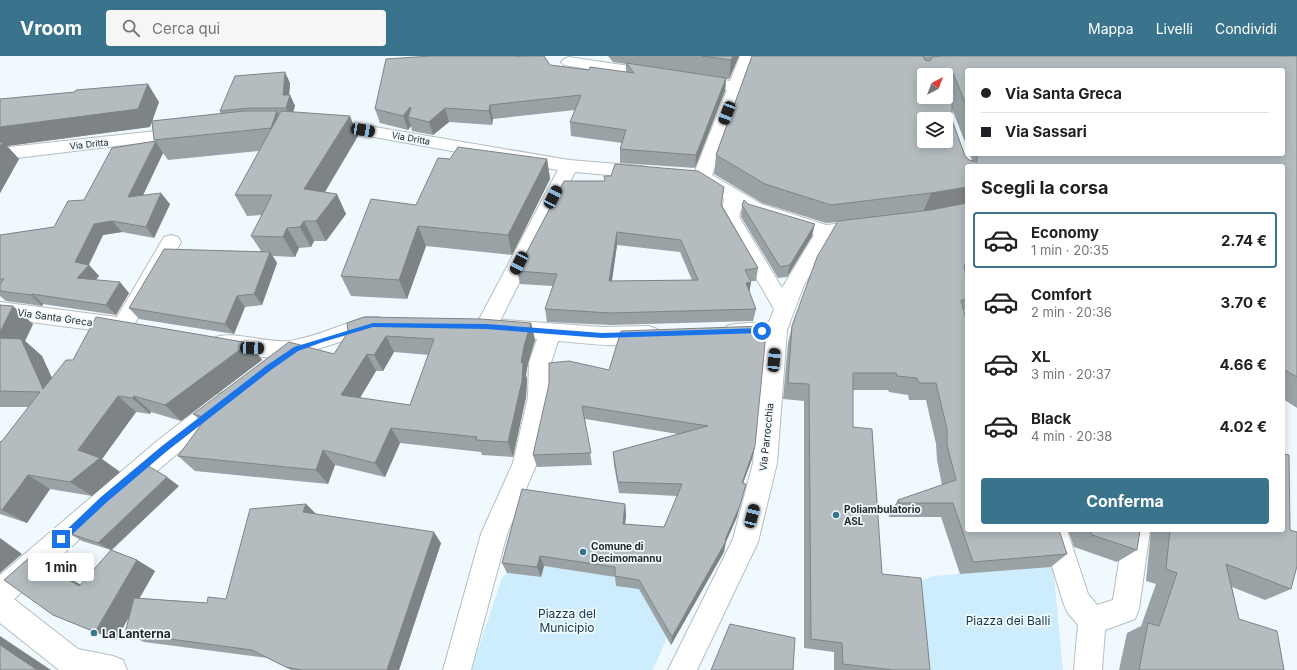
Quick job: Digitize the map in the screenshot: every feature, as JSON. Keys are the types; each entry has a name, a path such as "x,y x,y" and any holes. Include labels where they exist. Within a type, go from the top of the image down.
{"street":[{"path":"702,177 748,56"},
{"path":"569,62 736,87"},
{"name":"Via Dritta","path":"311,125 363,130 569,166 654,173"},
{"name":"Via Dritta","path":"0,154 201,131"},
{"path":"486,327 569,166"},
{"path":"678,175 702,177 754,209 826,232 878,226"},
{"path":"713,333 780,320 730,217 734,197"},
{"name":"Via Parrocchia","path":"682,670 745,542 765,464 780,320 794,284 826,232"},
{"path":"123,326 171,242"},
{"name":"Via Santa Greca","path":"0,310 146,330"},
{"path":"0,593 110,494 165,448 296,349 373,325 395,325"},
{"path":"463,326 602,336 665,334"},
{"path":"457,670 494,534 525,463 539,397 540,363 550,332"},
{"path":"206,340 252,348 296,349"},
{"path":"1055,532 1077,602 1092,621 1088,670"},
{"path":"1092,621 1125,608 1137,532"},
{"path":"0,606 72,662 113,670"}],"green space":[{"name":"Piazza del Municipio","path":"544,566 616,577 644,590 667,638 653,670 471,670 502,578 507,573 541,577"},
{"name":"Piazza dei Balli","path":"1053,566 1063,670 917,670 909,584 934,576"}],"building":[{"path":"431,56 544,56 550,65 589,70 590,67 634,73 626,63 726,78 696,155 620,149 626,130 570,122 581,95 490,105 489,111 445,108 429,122 408,117 410,107 403,116 375,109 386,59"},
{"path":"702,56 733,56 731,60"},
{"path":"752,56 923,56 925,60 930,61 932,57 942,56 1297,56 1297,377 1285,370 1285,164 965,164 965,187 831,205 765,184 716,155"},
{"path":"285,72 283,95 290,95 286,108 249,108 220,111 235,76"},
{"path":"148,84 138,109 0,127 0,99 75,92 76,90"},
{"path":"244,111 277,111 271,128 154,140 152,121"},
{"path":"281,111 350,116 304,189 337,194 316,221 304,221 300,227 287,228 283,237 251,236 272,195 235,195"},
{"path":"156,141 128,197 161,193 146,227 112,221 94,224 75,262 89,265 77,278 120,282 106,305 32,294 0,291 0,284 4,279 0,279 0,235 54,227 68,201 84,200 112,148"},
{"path":"458,147 547,159 508,235 418,226 399,280 341,276 371,199 416,205 438,158 450,159"},
{"path":"615,164 698,171 724,187 721,205 758,268 745,270 751,282 746,283 756,309 610,313 545,309 557,274 517,271 564,181 605,181 604,176 611,176","holes":["617,232 681,240 698,280 609,281"]},
{"path":"744,200 748,204 815,224 790,265 780,267 742,205"},
{"path":"965,203 965,300 961,300 965,315 965,532 1060,532 1067,554 973,562 953,503 899,503 898,500 956,480 947,445 947,429 936,383 919,383 917,378 897,376 896,373 853,373 853,427 872,429 882,574 921,578 930,670 893,670 843,664 842,643 811,639 809,384 788,383 792,326 817,257 838,221 931,210"},
{"path":"164,249 270,252 254,294 237,296 225,324 129,308"},
{"path":"0,305 13,306 0,332"},
{"path":"96,317 249,343 165,405 134,396 132,398 118,396 78,450 100,458 70,482 28,475 2,510 0,509 0,442 40,392 0,391 0,338 21,339 43,389 66,360 73,360"},
{"path":"364,317 481,319 531,323 524,346 521,363 523,362 522,381 508,442 476,440 477,437 391,428 375,463 323,450 316,470 178,456 206,418 193,414 289,342 334,354 348,332 347,323","holes":["386,336 434,339 410,405 341,395 367,354 374,355"]},
{"path":"763,326 766,333 755,446 742,483 746,484 740,505 725,540 726,541 672,637 639,580 615,576 615,567 540,556 537,567 502,563 522,489 625,504 623,524 664,527 682,484 618,482 613,452 708,426 582,406 591,453 533,455 549,384 549,363 569,361 609,370 621,331"},
{"path":"1285,454 1289,455 1290,530 1297,532 1297,566 1291,589 1226,564 1239,619 1277,631 1284,670 1139,670 1148,623 1159,626 1177,573 1166,569 1170,532 1285,532"},
{"path":"145,464 167,477 98,543 68,533"},
{"path":"306,504 303,512 434,532 387,670 302,670 286,667 252,650 125,633 134,598 207,603 208,597 226,599 250,509"},
{"path":"1091,532 1140,532 1137,550 1092,535"},
{"path":"111,550 137,560 95,632 53,615 4,580 30,557 79,586"},
{"path":"730,624 795,638 793,670 711,670"},
{"path":"0,645 37,670 0,670"}],"place":[{"name":"Poliambulatorio ASL","path":"836,515"},
{"name":"Comune di Decimomannu","path":"583,552"},
{"name":"La Lanterna","path":"94,633"}],"route":[{"path":"61,539 165,448 268,368 296,349 322,339 373,325 486,327 602,336 762,331"}]}
